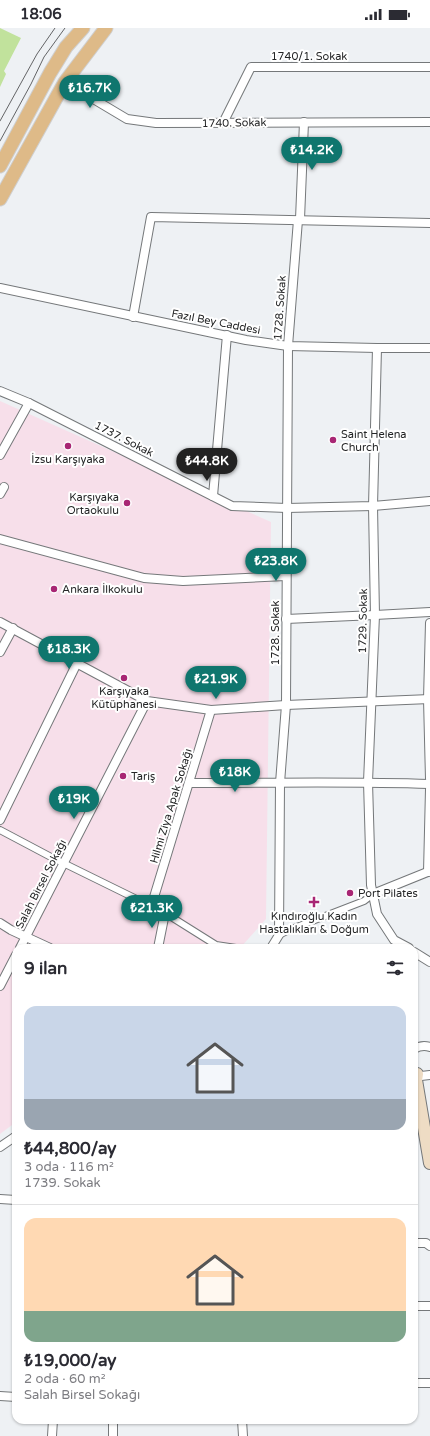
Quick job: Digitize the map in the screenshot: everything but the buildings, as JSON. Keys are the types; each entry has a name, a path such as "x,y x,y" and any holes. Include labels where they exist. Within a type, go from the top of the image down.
{"main road":[{"path":"0,166 50,73 66,47 83,28"},
{"path":"0,199 65,82 106,28"},
{"path":"66,47 71,61 80,62"},
{"name":"1740. Sokak","path":"50,73 65,82"},
{"path":"37,97 48,101 52,106"},
{"path":"418,1091 430,1163"}],"street":[{"name":"1740/1. Sokak","path":"223,123 251,67 430,67"},
{"name":"1740. Sokak","path":"65,82 127,119 156,123 430,122"},
{"name":"1728. Sokak","path":"279,935 280,783 286,705 288,346 299,220 304,122"},
{"path":"133,317 151,217 430,223"},
{"name":"Fazıl Bey Caddesi","path":"0,288 133,317 288,346 430,348"},
{"path":"213,496 227,335"},
{"name":"1729. Sokak","path":"376,348 373,506 375,615 368,782 372,886 377,914 394,940 401,944"},
{"name":"1737. Sokak","path":"0,391 29,403 232,506 287,508 373,506 430,501"},
{"path":"0,455 29,403"},
{"path":"0,539 144,578 183,581 286,576"},
{"path":"286,618 430,612"},
{"path":"0,622 147,701 211,710 286,705 429,699"},
{"path":"430,623 430,779"},
{"path":"0,652 13,628"},
{"path":"0,820 77,663"},
{"name":"Salah Birsel Sokağı","path":"22,944 147,701"},
{"name":"Hilmi Ziya Apak Sokağı","path":"151,907 211,710"},
{"path":"190,783 368,782 430,784"},
{"path":"273,944 279,935 289,930 364,901 374,894 429,872 430,789"},
{"path":"0,830 165,914 216,944"},
{"path":"159,944 165,914"},
{"path":"0,923 11,930 42,944"},
{"path":"418,954 430,962"},
{"path":"0,986 12,963"},
{"path":"418,1047 430,1047"},
{"path":"418,1074 425,1076 430,1075"},
{"path":"0,1148 12,1139"},
{"path":"0,1199 12,1200"},
{"path":"418,1243 426,1243 430,1246"},
{"path":"418,1306 430,1306"},
{"path":"418,1383 430,1383"},
{"path":"0,1396 12,1397"},
{"path":"52,1436 53,1424"},
{"path":"113,1424 113,1436"},
{"path":"242,1424 244,1436"}],"shaded area":[{"path":"0,401 271,522 266,919 244,944 12,944 12,1125 0,1134"}],"green space":[{"path":"0,28 21,38 4,71 6,74 0,87"}],"tram line":[{"path":"0,121 37,54 55,28"},
{"path":"0,141 44,57 65,28"}],"place":[{"name":"Saint Helena Church","path":"333,440"},
{"name":"İzsu Karşıyaka","path":"68,446"},
{"name":"Karşıyaka Ortaokulu","path":"127,503"},
{"name":"Ankara İlkokulu","path":"54,589"},
{"name":"Karşıyaka Kütüphanesi","path":"124,678"},
{"name":"Tariş","path":"123,776"},
{"name":"Port Pilates","path":"350,893"},
{"name":"Kındıroğlu Kadın Hastalıkları & Doğum","path":"314,902"}]}
